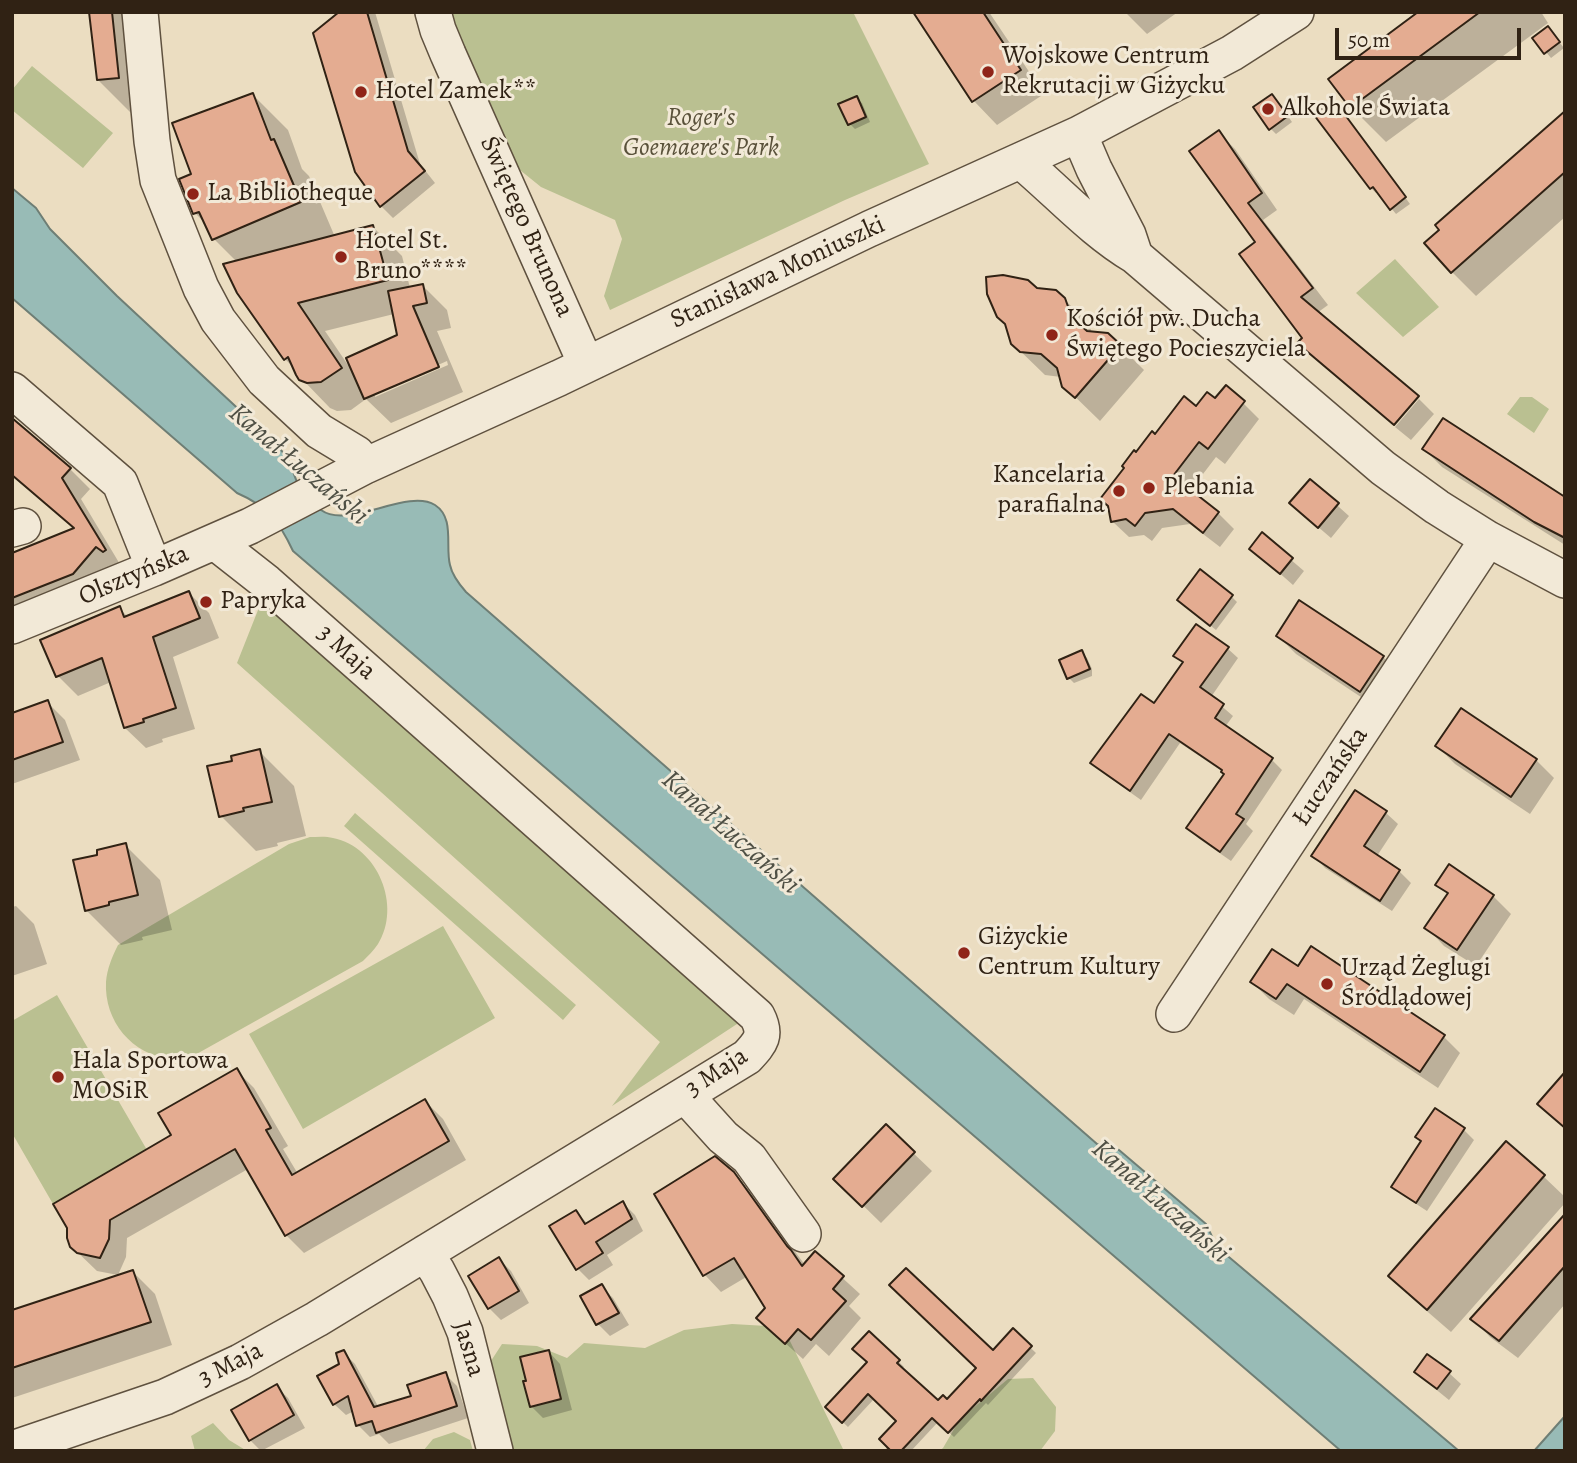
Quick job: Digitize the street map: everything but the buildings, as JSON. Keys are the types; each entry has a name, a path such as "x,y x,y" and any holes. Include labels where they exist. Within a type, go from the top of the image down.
{"street":[{"path":"140,12 158,180 201,288 218,320 264,380 320,431 357,454 352,473"},
{"name":"Świętego Brunona","path":"433,12 448,54 586,364"},
{"name":"Stanisława Moniuszki","path":"255,524 352,473 869,229 1079,134 1231,53 1296,12"},
{"path":"1079,134 1128,235 1135,256"},
{"path":"1021,161 1100,232 1135,256 1383,468 1488,539 1565,580"},
{"path":"12,390 120,484 154,568"},
{"name":"Olsztyńska","path":"12,626 255,524"},
{"name":"Łuczańska","path":"1174,1014 1488,539"},
{"name":"3 Maja","path":"12,1449 131,1409 200,1382 240,1362 317,1319 747,1057 759,1044 762,1035 762,1026 757,1016 266,582 215,542"},
{"path":"685,1095 723,1137 749,1158 803,1234"},
{"name":"Jasna","path":"425,1253 450,1296 465,1332 495,1451"}],"green space":[{"name":"Roger's Goemaere's Park","path":"445,12 853,12 929,164 845,200 610,310 604,296 622,239 615,220 541,187 515,166 489,100"},
{"path":"32,66 113,133 83,168 12,110 12,90"},
{"path":"1395,259 1439,307 1403,337 1356,293"},
{"path":"1520,397 1532,397 1549,409 1534,433 1507,414"},
{"path":"264,595 737,1015 737,1024 612,1106 660,1042 237,663"},
{"path":"355,813 576,1005 563,1020 344,826"},
{"path":"310,837 330,837 349,844 373,865 386,896 387,913 385,929 373,951 363,961 193,1056 171,1059 157,1056 144,1051 123,1034 110,1010 106,982 107,972 118,945 289,844"},
{"path":"443,926 495,1018 303,1129 249,1034"},
{"name":"Hala Sportowa MOSiR","path":"57,995 147,1150 53,1204 12,1133 12,1021"},
{"path":"732,1324 767,1326 789,1339 844,1451 510,1451 489,1364 502,1344 537,1346 567,1358 584,1343 645,1348 684,1330"},
{"path":"1033,1378 1056,1407 1055,1431 1040,1451 939,1451 960,1419 1008,1379"},
{"path":"213,1423 229,1440 247,1451 195,1451 191,1436"},
{"path":"454,1432 470,1440 473,1451 423,1451 433,1439"}],"water":[{"name":"Kanał Łuczański","path":"12,188 36,208 50,229 117,296 276,444 288,459 301,489 321,510 333,515 346,515 409,501 423,501 435,505 445,517 447,525 451,569 466,592 1097,1144 1119,1150 1206,1224 1217,1247 1459,1451 1341,1451 293,551 283,531 264,509 237,493 12,298"},
{"path":"1565,1416 1565,1451 1534,1451"}],"place":[{"name":"Wojskowe Centrum Rekrutacji w Giżycku","path":"988,72"},
{"name":"Hotel Zamek**","path":"361,92"},
{"name":"Alkohole Świata","path":"1268,109"},
{"name":"La Bibliotheque","path":"193,194"},
{"name":"Hotel St. Bruno****","path":"341,257"},
{"name":"Kościół pw. Ducha Świętego Pocieszyciela","path":"1052,335"},
{"name":"Plebania","path":"1149,488"},
{"name":"Kancelaria parafialna","path":"1119,491"},
{"name":"Papryka","path":"206,602"},
{"name":"Giżyckie Centrum Kultury","path":"964,953"},
{"name":"Urząd Żeglugi Śródlądowej","path":"1327,984"},
{"name":"Hala Sportowa MOSiR","path":"58,1077"}]}
